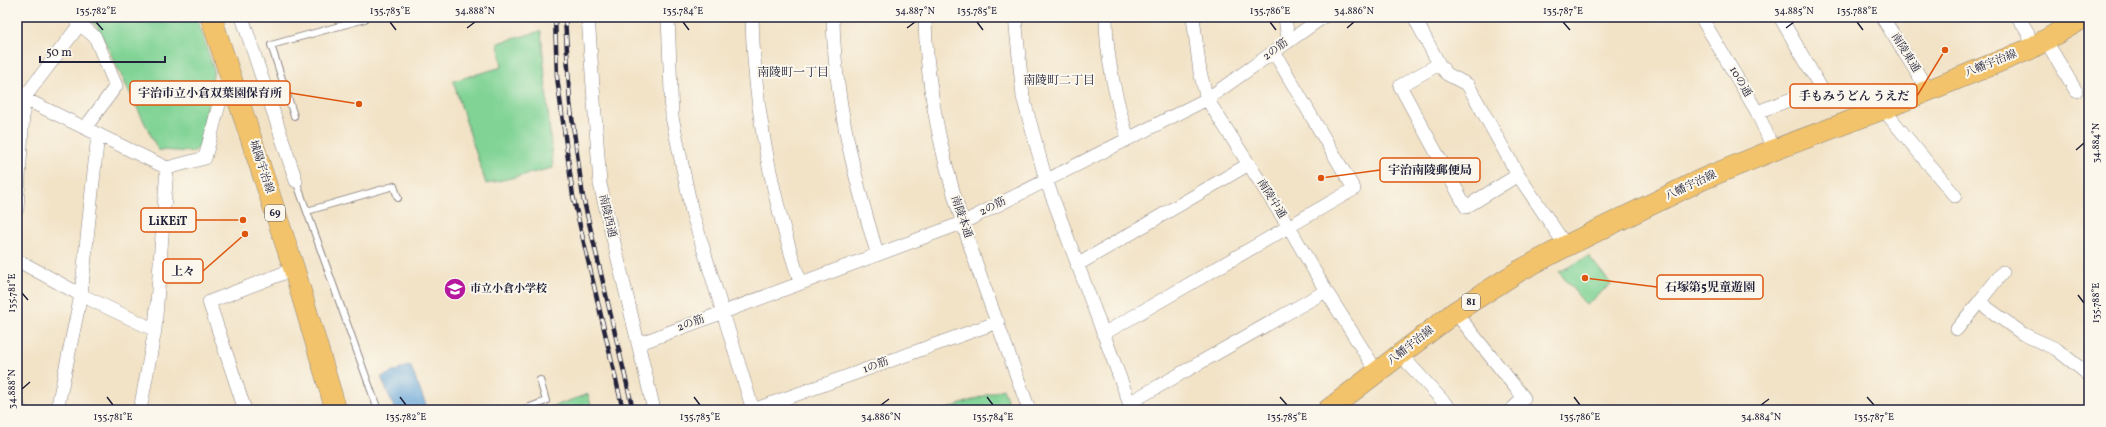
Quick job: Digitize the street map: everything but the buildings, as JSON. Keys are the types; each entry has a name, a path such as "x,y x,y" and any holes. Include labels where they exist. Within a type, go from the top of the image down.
{"main road":[{"name":"城陽宇治線","path":"211,17 294,269 336,410"},
{"name":"八幡宇治線","path":"1328,410 1454,312 1519,271 1566,246 1703,180 1774,150 1883,109 2038,45 2084,17"}],"street":[{"path":"242,17 296,181"},
{"name":"南陵西通","path":"588,17 600,184 654,410"},
{"path":"668,17 672,117 692,212 753,410"},
{"path":"752,17 756,93 768,166 780,218 800,282"},
{"path":"833,17 836,61 846,136 854,171 877,253"},
{"name":"南陵本通","path":"925,17 928,69 937,132 952,193 1029,410"},
{"path":"1015,17 1016,47 1023,97 1046,180 1130,406 1326,292"},
{"path":"1106,17 1108,47 1115,95 1128,139"},
{"name":"南陵中通","path":"1193,17 1195,45 1207,99 1289,227 1326,292 1377,372"},
{"path":"1285,17 1288,40"},
{"name":"2の筋","path":"638,344 877,253 962,223 1207,99 1274,52 1288,40 1323,17"},
{"path":"1414,17 1439,64 1447,74 1468,85 1518,175 1566,246"},
{"name":"10の通","path":"1701,17 1757,112 1774,150"},
{"path":"1757,112 1821,88 1780,17"},
{"name":"南陵東通","path":"1882,17 1928,90"},
{"path":"2018,17 2028,33 2076,91"},
{"path":"17,209 21,97 80,24 95,37 116,86 85,128"},
{"path":"1103,334 1354,189 1274,52"},
{"path":"1439,64 1400,86 1466,207 1518,175"},
{"path":"21,97 166,168 205,158 222,93 230,74"},
{"path":"1883,109 1955,196"},
{"path":"57,410 81,295 98,134"},
{"path":"1078,265 1249,164"},
{"path":"140,410 155,330 166,168"},
{"path":"17,260 81,295 155,330"},
{"path":"245,410 209,302 294,269"},
{"path":"1957,329 2003,272"},
{"path":"1979,302 2023,334 2056,349 2089,375"},
{"path":"1454,312 1524,398 1511,410"},
{"name":"1の筋","path":"753,410 998,322"},
{"path":"1400,354 1451,410"},
{"path":"17,403 20,410"}],"lane":[{"path":"294,116 271,45 365,19"},
{"path":"296,181 378,410"},
{"path":"307,211 394,186 398,198"},
{"path":"522,410 546,401 540,380"}],"green space":[{"path":"86,17 197,17 214,70 200,147 193,152 158,150 97,26"},
{"path":"541,31 553,168 486,184 453,81 502,67 498,43"},
{"path":"1589,256 1611,284 1586,305 1559,272"},
{"path":"1003,389 1011,410 944,410"},
{"path":"588,394 592,410 543,410"}],"water":[{"path":"410,365 428,410 395,410 381,377"}],"railway":[{"path":"555,17 557,77 573,196 623,410"},
{"path":"565,17 570,103 583,197 633,410"}],"place":[{"name":"手もみうどん うえだ","path":"1945,50"},
{"name":"宇治市立小倉双葉園保育所","path":"359,104"},
{"name":"宇治南陵郵便局","path":"1321,178"},
{"name":"LiKEiT","path":"243,220"},
{"name":"上々","path":"245,234"},
{"name":"石塚第5児童遊園","path":"1585,278"},
{"name":"市立小倉小学校","path":"455,289"}],"district":[{"name":"南陵町一丁目","path":"793,73"},
{"name":"南陵町二丁目","path":"1059,81"}]}
